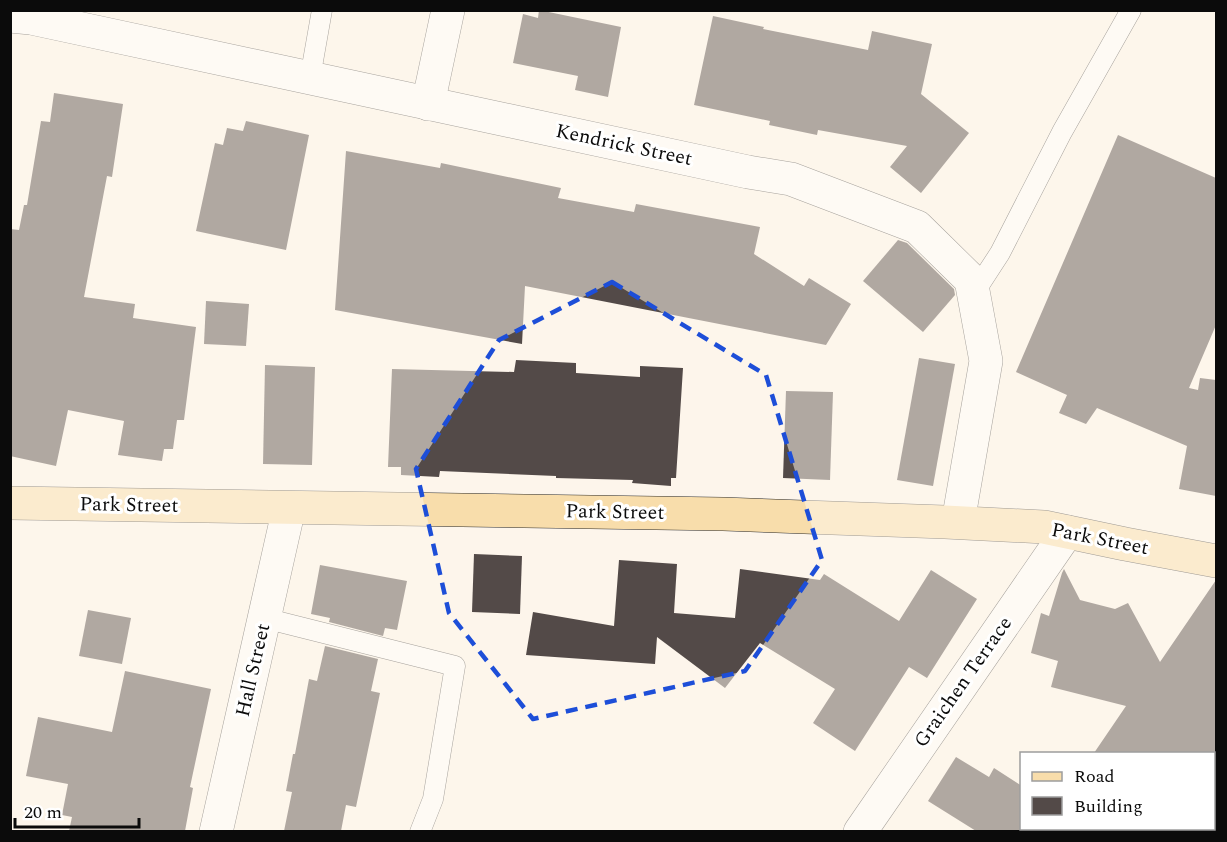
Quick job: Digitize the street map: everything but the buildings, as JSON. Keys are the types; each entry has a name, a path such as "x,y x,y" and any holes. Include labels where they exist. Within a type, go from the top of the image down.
{"main road":[{"name":"Park Street","path":"10,503 723,514 958,522 1044,527 1216,561"}],"street":[{"path":"428,104 448,10"},
{"name":"Kendrick Street","path":"10,16 31,18 748,172 791,179 917,227 972,280 986,361 958,522"},
{"name":"Hall Street","path":"216,831 289,508"},
{"name":"Graichen Terrace","path":"860,831 1067,532"}],"lane":[{"path":"310,78 322,10"},
{"path":"974,293 1000,253 1062,132 1131,10"},
{"path":"264,618 455,666 433,799 420,831"}],"highlighted area":[{"path":"612,282 766,375 822,560 745,671 533,719 449,613 416,469 499,340"}]}
